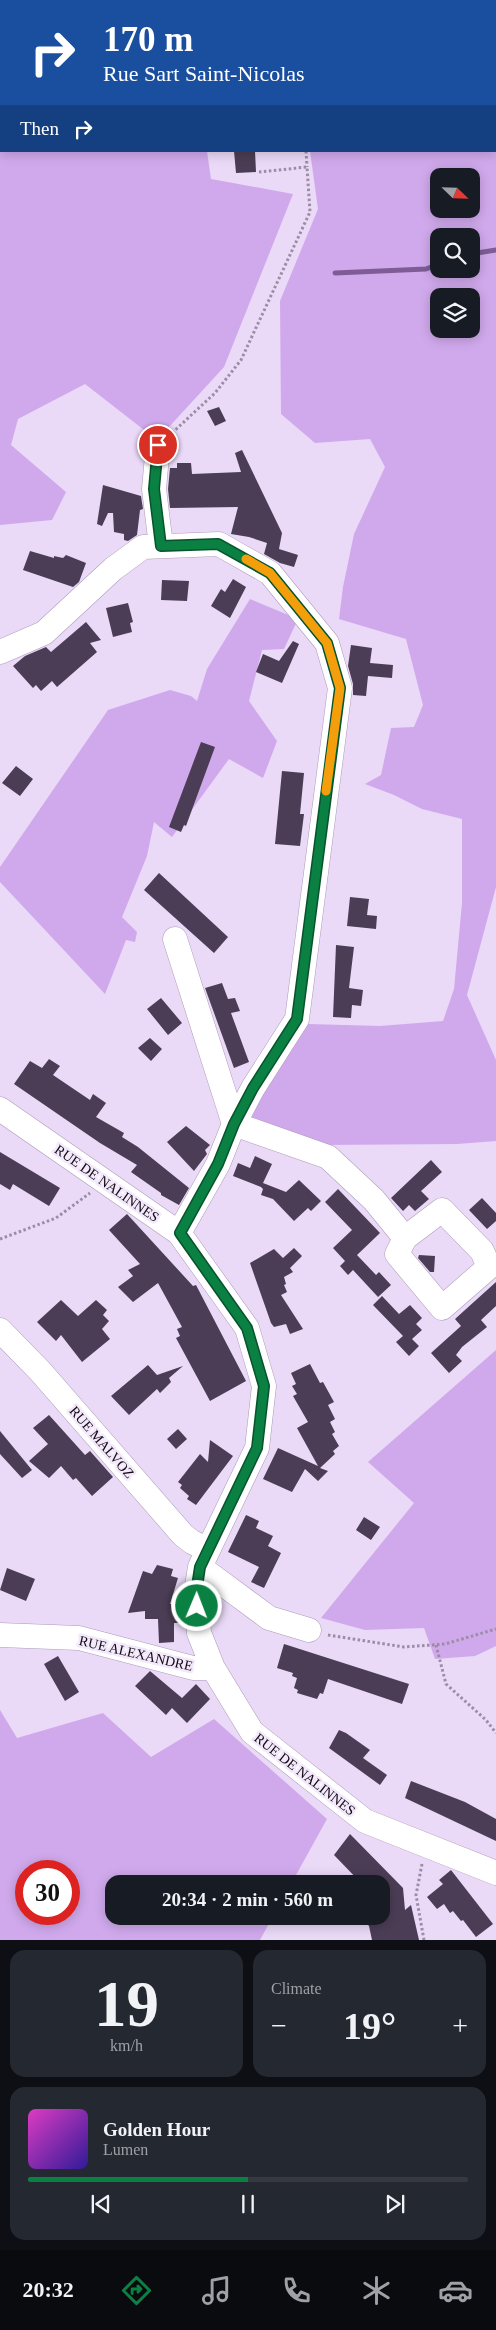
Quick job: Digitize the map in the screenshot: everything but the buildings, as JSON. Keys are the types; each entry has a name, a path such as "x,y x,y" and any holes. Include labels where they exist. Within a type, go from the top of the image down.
{"street":[{"path":"158,445 154,489 161,546"},
{"path":"0,652 44,633 113,569 143,547 218,544 270,573 327,643 340,688 297,1019 253,1088 234,1124 218,1164 180,1233"},
{"path":"175,939 234,1124"},
{"name":"RUE DE NALINNES","path":"0,1109 180,1233 247,1328 264,1386 257,1448 204,1558 196,1593 199,1633 212,1668 252,1732 365,1821 496,1873"},
{"path":"234,1124 328,1157 374,1200 405,1238"},
{"name":"RUE MALVOZ","path":"0,1330 40,1371 192,1542 204,1558"},
{"path":"204,1558 269,1618 308,1630"},
{"name":"RUE ALEXANDRE","path":"0,1635 79,1638 194,1668 212,1668"}],"path":[{"path":"158,445 215,393 241,360 310,212 306,152"},
{"path":"258,172 307,168"},
{"path":"0,1239 56,1218 104,1182"},
{"path":"308,1630 341,1638 395,1646 436,1644 496,1629"},
{"path":"436,1644 446,1684 486,1720 496,1733"},
{"path":"424,1940 416,1895 426,1844"}],"shaded area":[{"path":"0,152 207,152 211,179 293,194 224,367 157,440 85,384 18,419 11,445 66,492 52,520 0,525"},
{"path":"310,152 496,152 496,887 467,995 496,1060 496,1141 457,1144 321,1145 243,1123 308,1024 380,1026 443,1021 454,989 462,903 462,819 422,809 394,795 365,784 381,775 391,728 414,727 423,705 406,639 339,619 343,587 354,534 385,467 370,439 315,443 281,414 280,301 318,209"},
{"path":"250,599 298,619 284,649 262,650 249,701 277,741 263,778 229,759 172,837 154,822 147,856 122,917 137,932 135,942 126,940 105,994 0,882 0,867 108,710 170,690 191,696 197,701 207,669"},
{"path":"496,1350 496,1646 475,1656 435,1659 424,1628 365,1630 321,1618 414,1503 368,1462"},
{"path":"0,1710 17,1738 103,1713 151,1757 214,1719 327,1819 296,1875 105,1875 105,1925 268,1925 260,1940 0,1940"}],"waterway":[{"path":"480,253 496,250"},
{"path":"335,273 430,267"}],"slow traffic":[{"path":"246,559 270,573 327,643 340,688 326,791"}],"route":[{"path":"158,445 154,489 161,546 218,544 270,573 327,643 340,688 297,1019 253,1088 234,1124 218,1164 180,1233 247,1328 264,1386 257,1448 200,1567 196,1593 197,1606"}]}
